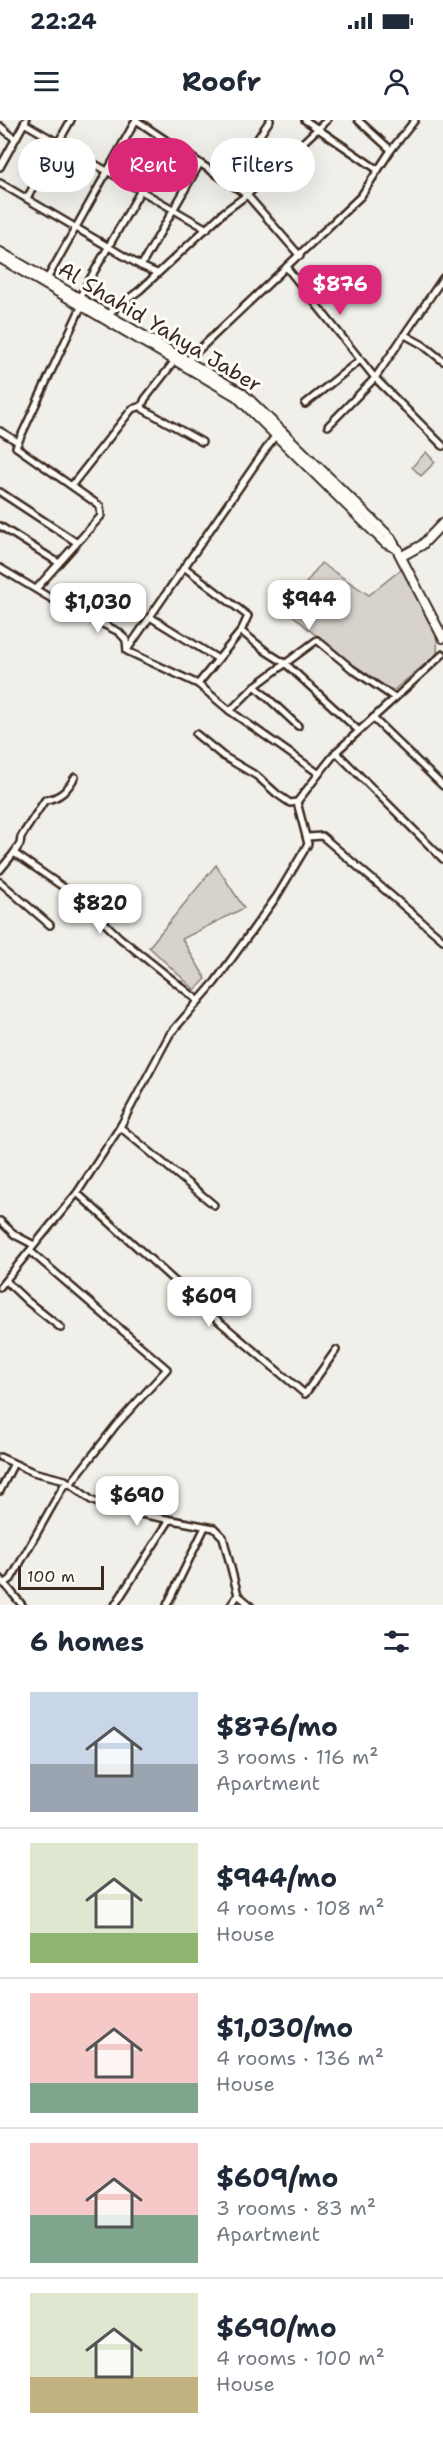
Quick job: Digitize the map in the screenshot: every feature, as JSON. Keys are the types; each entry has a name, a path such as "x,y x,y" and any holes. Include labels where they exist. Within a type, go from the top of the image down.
{"street":[{"path":"60,138 71,120"},
{"path":"126,138 136,120 161,138"},
{"path":"258,138 270,120"},
{"path":"305,120 378,170"},
{"path":"108,314 247,195 327,120"},
{"path":"358,120 391,150"},
{"path":"187,361 361,196 391,150 415,120"},
{"path":"0,167 25,122 51,138"},
{"path":"0,126 15,139"},
{"path":"46,279 108,171 96,164"},
{"path":"141,266 199,165 210,172"},
{"path":"0,183 141,266 157,273"},
{"path":"27,198 30,192"},
{"path":"36,589 101,516 100,506 16,447 107,246 140,192"},
{"path":"144,192 207,229"},
{"path":"242,192 300,256"},
{"name":"Al Shahid Yahya Jaber","path":"0,252 236,396 278,432 392,538 443,638"},
{"name":"Al Shahid Yahya Jaber","path":"0,258 108,314 177,359 187,361 242,393 278,432"},
{"path":"287,268 375,378 443,446"},
{"path":"328,426 375,378 443,278"},
{"path":"405,335 423,345 443,361"},
{"path":"142,406 144,399 177,359"},
{"path":"305,405 360,360"},
{"path":"142,406 143,409 202,442"},
{"path":"72,485 132,409 142,406"},
{"path":"0,431 18,442"},
{"path":"127,651 278,432"},
{"path":"0,492 76,542"},
{"path":"400,553 422,544 443,523"},
{"path":"0,526 59,563"},
{"path":"0,567 52,599 119,632 126,640 127,651"},
{"path":"184,567 248,616 241,631 198,684"},
{"path":"150,617 218,659"},
{"path":"241,631 286,664 358,730"},
{"path":"230,711 255,686 317,640 352,669 395,698"},
{"path":"127,651 198,684 230,711 318,773"},
{"path":"196,734 223,756 257,776 277,795 290,803 297,802 336,752 443,654"},
{"path":"255,686 298,726"},
{"path":"373,718 443,786"},
{"path":"336,752 443,859"},
{"path":"0,870 20,844 21,837 45,800 56,799 75,777"},
{"path":"0,1287 77,1192 120,1127 170,1034 215,982 277,896 308,844 297,802"},
{"path":"308,837 322,836 443,940"},
{"path":"14,853 79,898 120,938 199,1001"},
{"path":"0,882 50,925"},
{"path":"120,1127 214,1204"},
{"path":"77,1192 221,1323 305,1394 336,1350"},
{"path":"0,1221 15,1235 34,1245"},
{"path":"4,1584 11,1579 60,1490 64,1485 71,1483 116,1425 167,1369 30,1251"},
{"path":"6,1281 61,1328"},
{"path":"0,1456 13,1465 71,1483 91,1500 109,1508 214,1528 223,1538 238,1595 250,1605"},
{"path":"0,1491 13,1465"},
{"path":"115,1605 169,1521"},
{"path":"167,1605 205,1527"},
{"path":"0,1578 22,1605"},
{"path":"231,1605 238,1595"}],"shaded area":[{"path":"426,452 435,462 421,476 412,467"},
{"path":"321,563 369,595 403,568 432,620 437,654 394,690 383,687 354,667 283,607 291,597 295,598"},
{"path":"216,865 244,908 182,939 206,979 195,990 149,947"}]}
